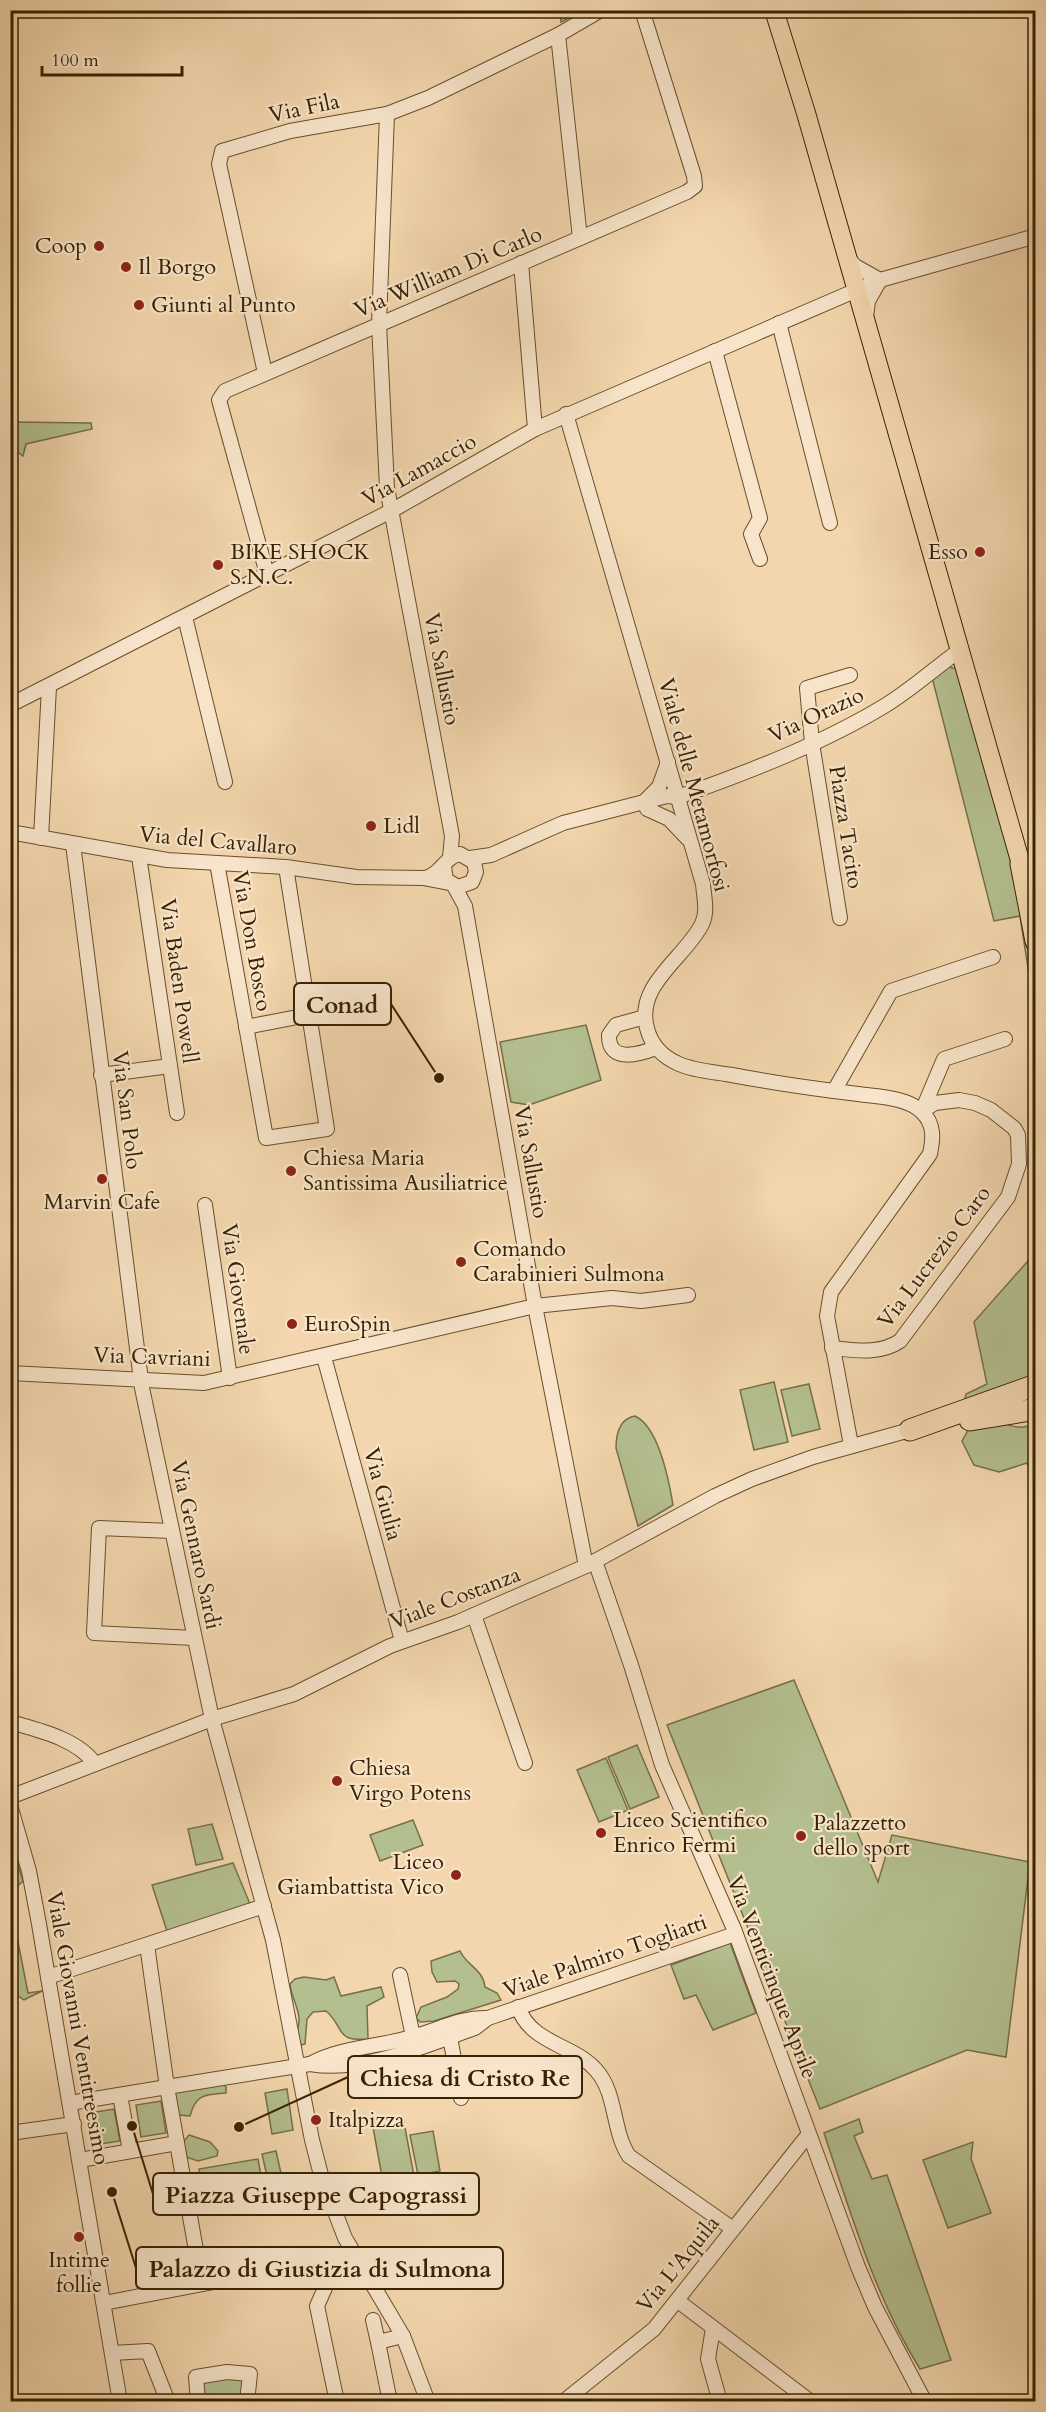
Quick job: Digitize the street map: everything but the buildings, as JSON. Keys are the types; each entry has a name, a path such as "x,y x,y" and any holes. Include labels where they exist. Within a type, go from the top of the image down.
{"highway":[{"path":"1021,864 1035,907"},
{"path":"1021,864 1035,941"},
{"path":"910,1430 1035,1385"},
{"path":"910,1430 1035,1399"},
{"path":"910,1430 1035,1409"}],"main road":[{"path":"774,10 1021,864"}],"street":[{"name":"Via Fila","path":"265,373 219,164 222,151 290,131 387,114 428,98 558,35 601,10"},
{"name":"Via William Di Carlo","path":"267,574 219,400 225,391 687,192 694,186 694,176 642,10"},
{"path":"558,35 580,238"},
{"name":"Via Sallustio","path":"387,114 380,324 382,421 391,511 452,836 447,862"},
{"name":"Via Lamaccio","path":"10,705 391,511 535,429 566,414 856,289 880,280 1035,236"},
{"path":"846,256 855,266 880,280 868,301 865,322"},
{"path":"522,263 535,429"},
{"path":"779,323 830,523"},
{"path":"715,351 760,518 751,534 760,559"},
{"name":"Viale delle Metamorfosi","path":"566,414 704,884 705,909 702,923 652,989 645,1017"},
{"path":"185,617 225,782"},
{"name":"Via Orazio","path":"467,856 491,855 563,823 638,807 667,796 678,797 812,743 886,705 960,650"},
{"name":"Piazza Tacito","path":"840,918 812,743 807,688 850,675"},
{"path":"41,838 49,687"},
{"path":"668,762 659,788 638,807 669,819 679,828 694,849"},
{"name":"Via del Cavallaro","path":"10,832 139,856 286,867 356,877 423,879 451,884"},
{"name":"Via Sallustio","path":"452,836 467,856"},
{"name":"Via San Polo","path":"73,844 141,1380"},
{"name":"Via Orazio","path":"474,877 491,855"},
{"name":"Via Baden Powell","path":"139,856 177,1113"},
{"path":"423,879 434,875 447,862 467,856 474,877 463,886 451,884 444,876 447,862"},
{"name":"Via Don Bosco","path":"217,863 266,1138 327,1128 286,867"},
{"name":"Via Sallustio","path":"465,906 474,877"},
{"name":"Via Sallustio","path":"451,884 465,906 536,1306 590,1564"},
{"path":"834,1091 891,991 993,957"},
{"name":"Via Don Bosco","path":"246,1027 308,1015"},
{"path":"656,1048 624,1055 616,1052 609,1043 609,1035 616,1025 645,1017 650,1039 656,1048 670,1059 692,1069 898,1100 922,1111 931,1125 933,1141 930,1155 831,1292 827,1316 851,1445"},
{"path":"922,1111 944,1059 1005,1039"},
{"path":"101,1075 170,1066"},
{"name":"Via Lucrezio Caro","path":"832,1348 864,1351 888,1349 900,1341 1008,1197 1019,1164 1018,1135 1014,1128 975,1102 959,1100 935,1103 922,1111"},
{"name":"Via Giovenale","path":"205,1205 230,1378"},
{"name":"Via Cavriani","path":"10,1372 204,1383 536,1306 612,1298 641,1301 688,1295"},
{"name":"Via Giulia","path":"324,1357 402,1641"},
{"name":"Via Gennaro Sardi","path":"141,1380 212,1719 264,1906 304,2065 321,2175 353,2255 403,2336 429,2402"},
{"name":"Viale Costanza","path":"10,1797 212,1719 294,1694 402,1641 474,1615 590,1564 735,1486 851,1445 910,1430"},
{"path":"171,1531 99,1528 94,1633 194,1638"},
{"name":"Via Venticinque Aprile","path":"590,1564 631,1665 662,1765 735,1934 808,2135 875,2307 925,2402"},
{"path":"474,1615 525,1763"},
{"path":"10,1722 41,1730 66,1742 89,1756 95,1764"},
{"name":"Viale Giovanni Ventitreesimo","path":"10,1805 28,1871 48,1977 120,2402"},
{"path":"48,1977 264,1906"},
{"name":"Viale Palmiro Togliatti","path":"414,2043 450,2037 475,2028 488,2018 518,2007 735,1934"},
{"path":"147,1945 167,2087 202,2284"},
{"path":"400,1975 414,2043"},
{"path":"518,2007 524,2021 536,2033 589,2064 598,2072 629,2156 733,2229"},
{"name":"Viale Palmiro Togliatti","path":"70,2103 304,2065 332,2068 414,2043 471,2018 488,2018"},
{"path":"450,2037 460,2098"},
{"path":"120,2095 130,2151"},
{"path":"16,2132 74,2124"},
{"name":"Via L'Aquila","path":"571,2399 646,2336 678,2301 808,2135"},
{"path":"80,2160 177,2143"},
{"path":"104,2303 353,2255"},
{"path":"319,2262 325,2288 317,2306 338,2402"},
{"path":"678,2301 811,2402"},
{"path":"373,2320 390,2402"},
{"path":"713,2328 708,2356 720,2402"},
{"path":"378,2342 403,2336"},
{"path":"112,2353 148,2351 168,2402"},
{"path":"198,2402 196,2377 227,2372 250,2374 247,2402"}],"green space":[{"path":"560,10 582,10 582,11 561,22"},
{"path":"11,422 91,423 92,429 26,444 23,456 11,447"},
{"path":"946,666 960,670 1035,946 1035,1014 1020,916 994,921 932,677"},
{"path":"586,1025 601,1080 529,1105 511,1102 500,1042"},
{"path":"1035,1253 1035,1380 964,1403 966,1394 987,1384 974,1322"},
{"path":"774,1382 788,1442 754,1450 740,1390"},
{"path":"809,1384 820,1429 792,1436 781,1390"},
{"path":"635,1416 643,1422 657,1443 666,1469 673,1505 638,1526 616,1448 622,1424 625,1420"},
{"path":"1035,1421 1035,1483 1027,1463 999,1472 974,1465 962,1441 970,1427 982,1423 994,1422 1025,1427"},
{"path":"794,1680 878,1882 892,1835 1030,1862 1006,2057 967,2050 820,2109 667,1725"},
{"path":"637,1745 659,1797 630,1809 608,1757"},
{"path":"606,1758 628,1810 599,1822 577,1770"},
{"path":"413,1820 423,1845 380,1861 370,1835"},
{"path":"212,1824 223,1859 196,1865 188,1829"},
{"path":"10,1840 23,1881 11,1892 10,1892"},
{"path":"233,1863 250,1904 167,1931 152,1885"},
{"path":"11,1906 28,1993 42,1991 24,2000 11,1991"},
{"path":"730,1943 756,2013 713,2030 696,1995 684,1999 671,1965"},
{"path":"460,1951 481,1976 485,1987 497,1993 501,2000 434,2021 420,2022 416,2018 421,2007 447,1997 458,1989 459,1984 455,1981 437,1982 432,1972 431,1961"},
{"path":"304,1977 326,1980 334,1977 341,1996 381,1987 384,1997 367,2006 368,2039 345,2036 326,2011 313,2012 307,2019 305,2044 302,2045 297,2039 299,2018 290,1984 295,1979"},
{"path":"221,2083 226,2087 226,2093 203,2097 195,2103 190,2116 178,2115 174,2093"},
{"path":"287,2089 293,2130 272,2134 265,2093"},
{"path":"161,2101 166,2133 141,2137 136,2105"},
{"path":"114,2109 120,2141 95,2145 89,2113"},
{"path":"403,2117 414,2176 383,2182 372,2122"},
{"path":"859,2119 863,2132 854,2136 872,2179 887,2175 951,2360 920,2369 890,2313 865,2254 824,2133"},
{"path":"433,2131 440,2171 418,2175 410,2135"},
{"path":"189,2135 210,2142 218,2151 217,2156 198,2161 186,2157 183,2142"},
{"path":"973,2142 971,2159 991,2213 948,2228 923,2160"},
{"path":"276,2151 283,2182 269,2185 262,2154"},
{"path":"258,2159 263,2188 204,2199 199,2169"},
{"path":"227,2377 245,2379 243,2401 203,2401 202,2381"}],"place":[{"name":"Coop","path":"99,246"},
{"name":"Il Borgo","path":"126,267"},
{"name":"Giunti al Punto","path":"139,305"},
{"name":"Esso","path":"980,552"},
{"name":"BIKE SHOCK S.N.C.","path":"218,565"},
{"name":"Lidl","path":"371,826"},
{"name":"Conad","path":"439,1078"},
{"name":"Chiesa Maria Santissima Ausiliatrice","path":"291,1171"},
{"name":"Marvin Cafe","path":"102,1179"},
{"name":"Comando Carabinieri Sulmona","path":"461,1262"},
{"name":"EuroSpin","path":"292,1324"},
{"name":"Chiesa Virgo Potens","path":"337,1781"},
{"name":"Liceo Scientifico Enrico Fermi","path":"601,1833"},
{"name":"Palazzetto dello sport","path":"801,1836"},
{"name":"Liceo Giambattista Vico","path":"456,1875"},
{"name":"Italpizza","path":"316,2120"},
{"name":"Piazza Giuseppe Capograssi","path":"132,2126"},
{"name":"Chiesa di Cristo Re","path":"239,2127"},
{"name":"Palazzo di Giustizia di Sulmona","path":"112,2192"},
{"name":"Intime follie","path":"79,2237"}]}
